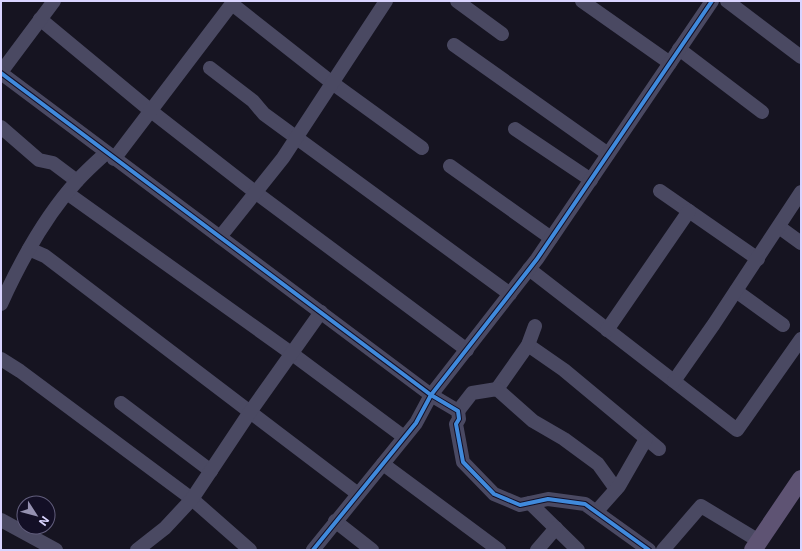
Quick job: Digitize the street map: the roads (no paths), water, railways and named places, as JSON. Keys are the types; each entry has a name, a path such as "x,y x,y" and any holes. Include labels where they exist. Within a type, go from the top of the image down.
{"main road":[{"path":"756,547 801,479"}],"street":[{"path":"54,1 1,72 110,156 432,395 458,411"},
{"path":"220,237 283,158 331,82 386,1"},
{"path":"457,1 502,34"},
{"path":"582,1 670,63"},
{"path":"727,1 801,57"},
{"path":"1,304 28,249 67,193 77,181 110,156 151,111 233,2 331,82 422,148"},
{"path":"313,550 334,521 383,464 416,422 432,395 529,269 670,63 707,3"},
{"path":"40,19 151,111 255,192 467,350"},
{"path":"454,45 608,154"},
{"path":"679,49 762,112"},
{"path":"210,68 253,101 264,114 510,294"},
{"path":"1,127 39,160 53,163 77,181"},
{"path":"515,129 591,180"},
{"path":"450,166 551,238"},
{"path":"660,191 758,259"},
{"path":"674,381 758,259 801,192"},
{"path":"67,193 291,353 404,437"},
{"path":"607,330 689,211"},
{"path":"779,227 801,243"},
{"path":"28,249 45,256 358,494"},
{"path":"529,269 738,430 801,339"},
{"path":"736,291 782,326"},
{"path":"137,550 164,528 192,500 250,412 321,312"},
{"path":"535,326 528,345 497,389 472,393 458,411 459,419 456,424 464,462 494,494 520,505 548,499 585,504 648,550"},
{"path":"528,345 564,370 659,449"},
{"path":"1,359 20,371 192,500 250,550"},
{"path":"497,389 533,421 564,440 598,464 616,489"},
{"path":"121,403 211,471"},
{"path":"596,512 616,489 646,439"},
{"path":"383,464 499,550"},
{"path":"530,503 578,550"},
{"path":"663,550 701,506 756,547"},
{"path":"1,520 56,550"},
{"path":"334,521 372,550"},
{"path":"537,550 556,528"}]}
